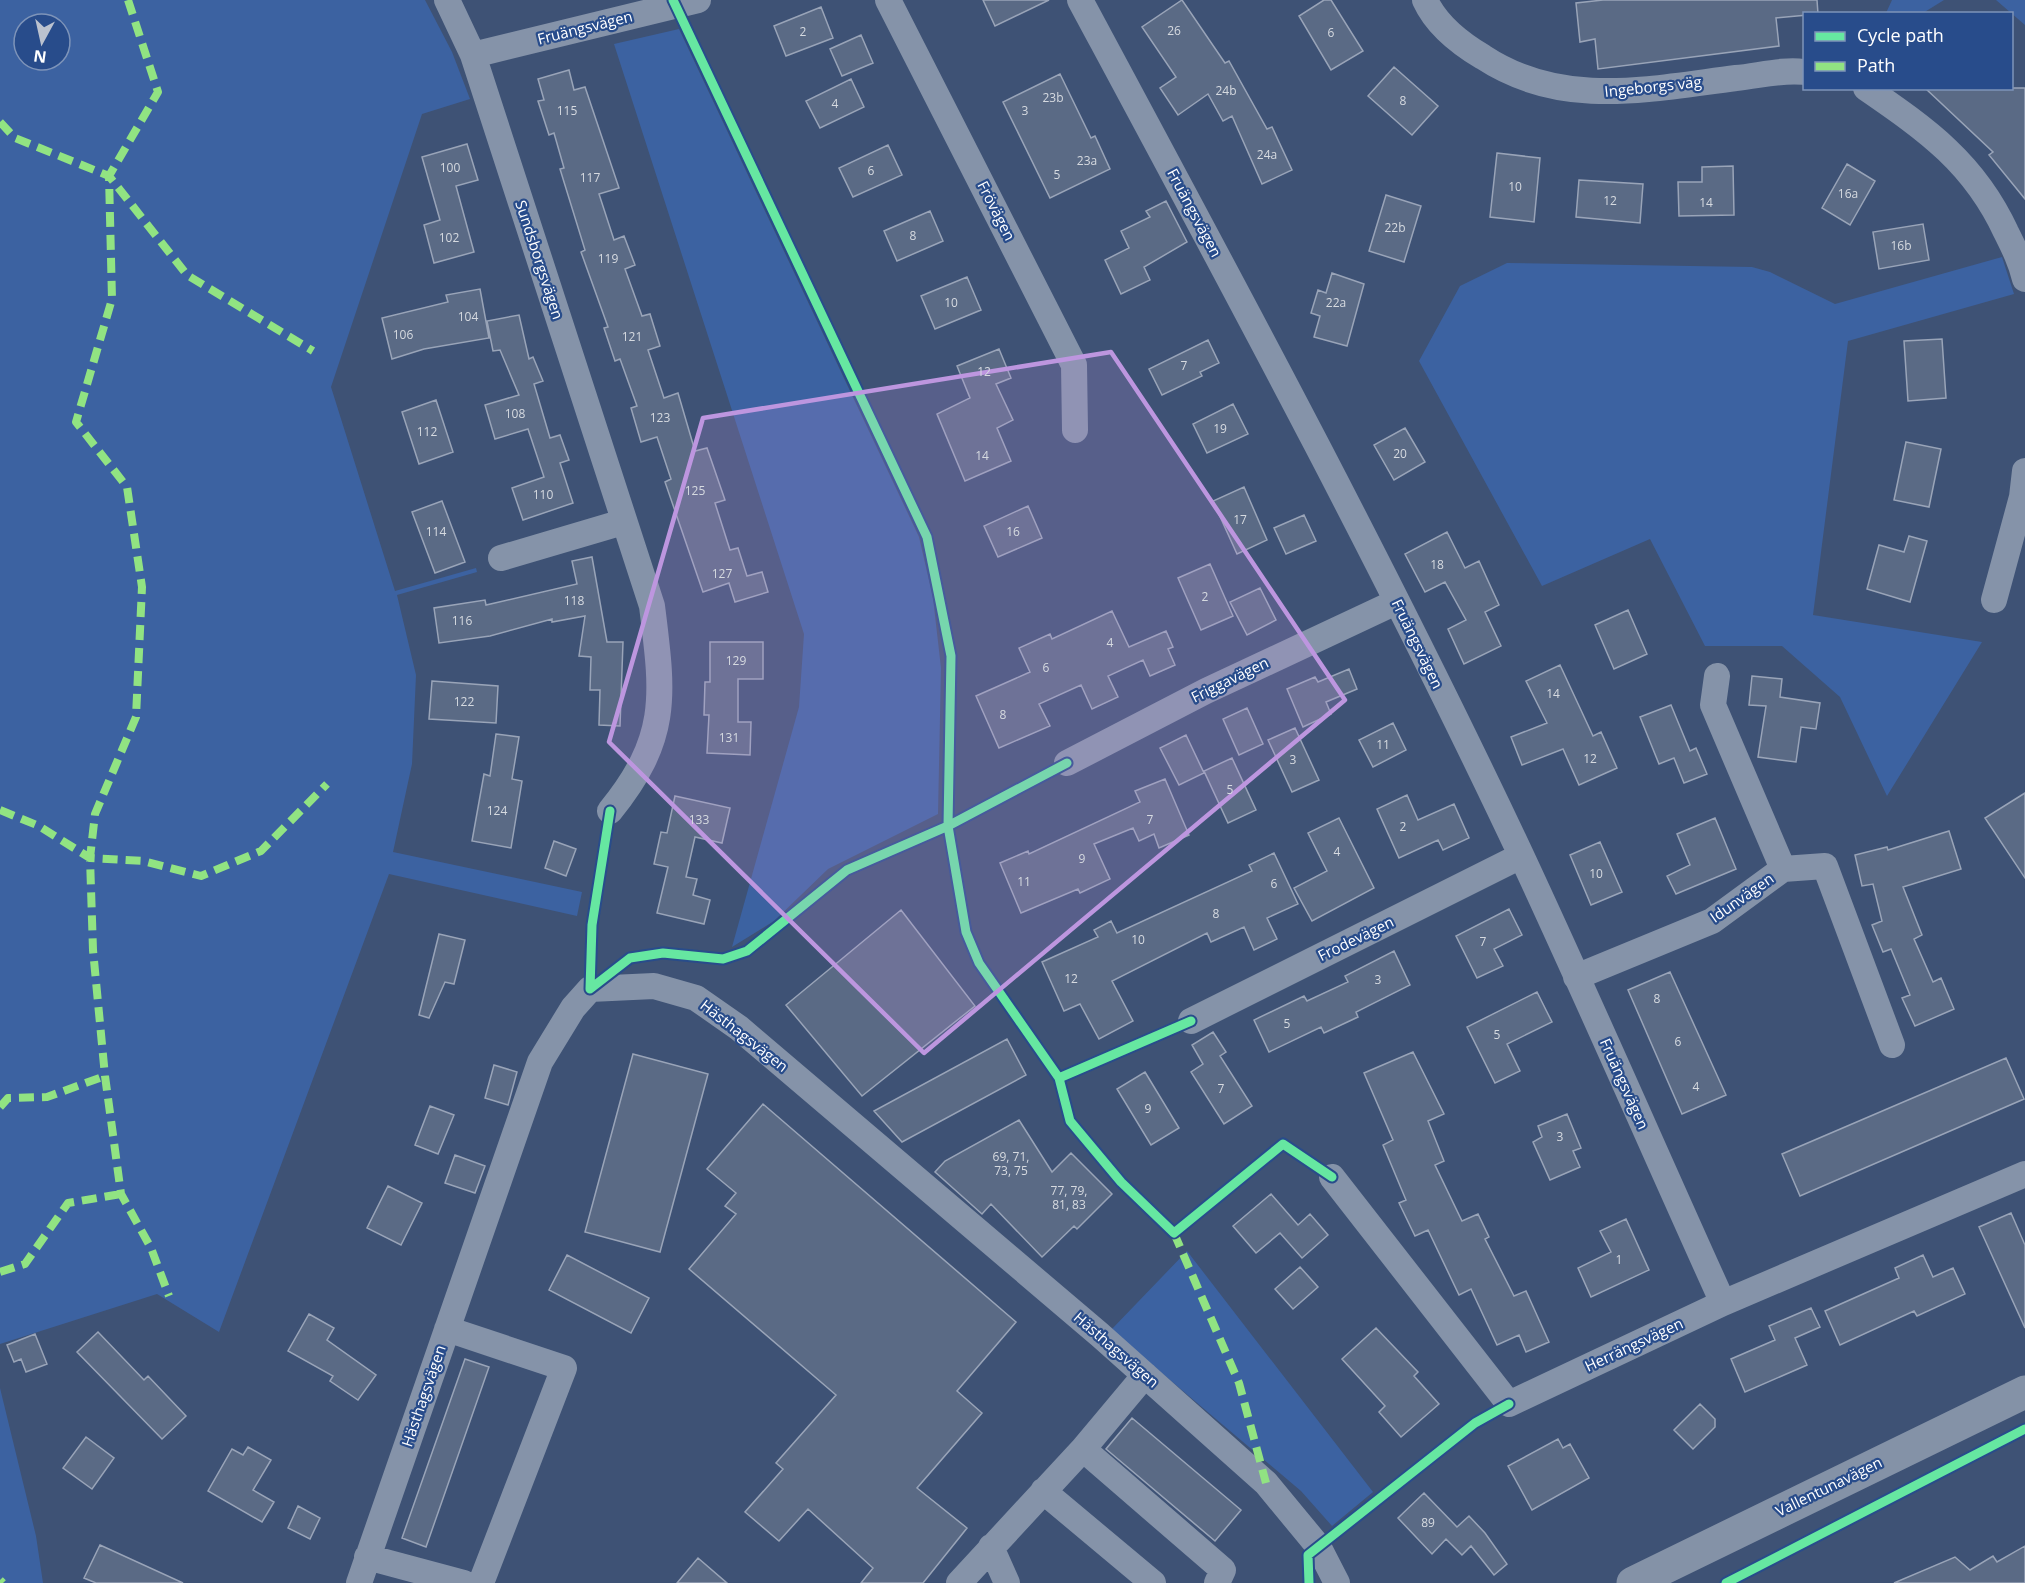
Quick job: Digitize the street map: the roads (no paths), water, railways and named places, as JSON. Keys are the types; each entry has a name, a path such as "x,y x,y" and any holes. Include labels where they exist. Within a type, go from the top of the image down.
{"main road":[{"name":"Vallentunavägen","path":"1633,1583 2025,1392"}],"street":[{"name":"Sundsborgsvägen","path":"447,0 473,55 652,606 661,676 658,726 635,780 610,811"},
{"name":"Fruängsvägen","path":"473,55 698,0"},
{"name":"Frövägen","path":"888,0 1074,366 1075,430"},
{"name":"Fruängsvägen","path":"1080,0 1262,340 1396,602 1521,856 1723,1303"},
{"name":"Ingeborgs väg","path":"1425,0 1430,10 1464,45 1507,73 1552,87 1600,93 1803,72"},
{"path":"1869,90 1917,124 1962,162 1994,206 2024,269"},
{"path":"1994,600 2022,497 2025,471"},
{"path":"501,558 623,522"},
{"name":"Friggavägen","path":"1067,763 1206,691 1396,602"},
{"name":"Idunvägen","path":"1576,977 1712,921 1783,869 1713,705 1717,676"},
{"name":"Frodevägen","path":"1191,1021 1521,856"},
{"path":"1783,869 1825,866 1892,1045"},
{"name":"Hästhagsvägen","path":"359,1583 540,1062 573,1008 590,989 654,986 696,998 739,1028 1145,1375 1266,1483 1318,1546 1337,1583"},
{"name":"Herrängsvägen","path":"1332,1177 1509,1404 1723,1303 2025,1174"},
{"path":"447,1329 564,1368 481,1583"},
{"path":"958,1583 1083,1449 1145,1375"},
{"path":"1083,1449 1223,1570 1217,1583"},
{"path":"1043,1491 1153,1583"},
{"path":"991,1547 1007,1583"},
{"path":"368,1557 464,1583"}]}
